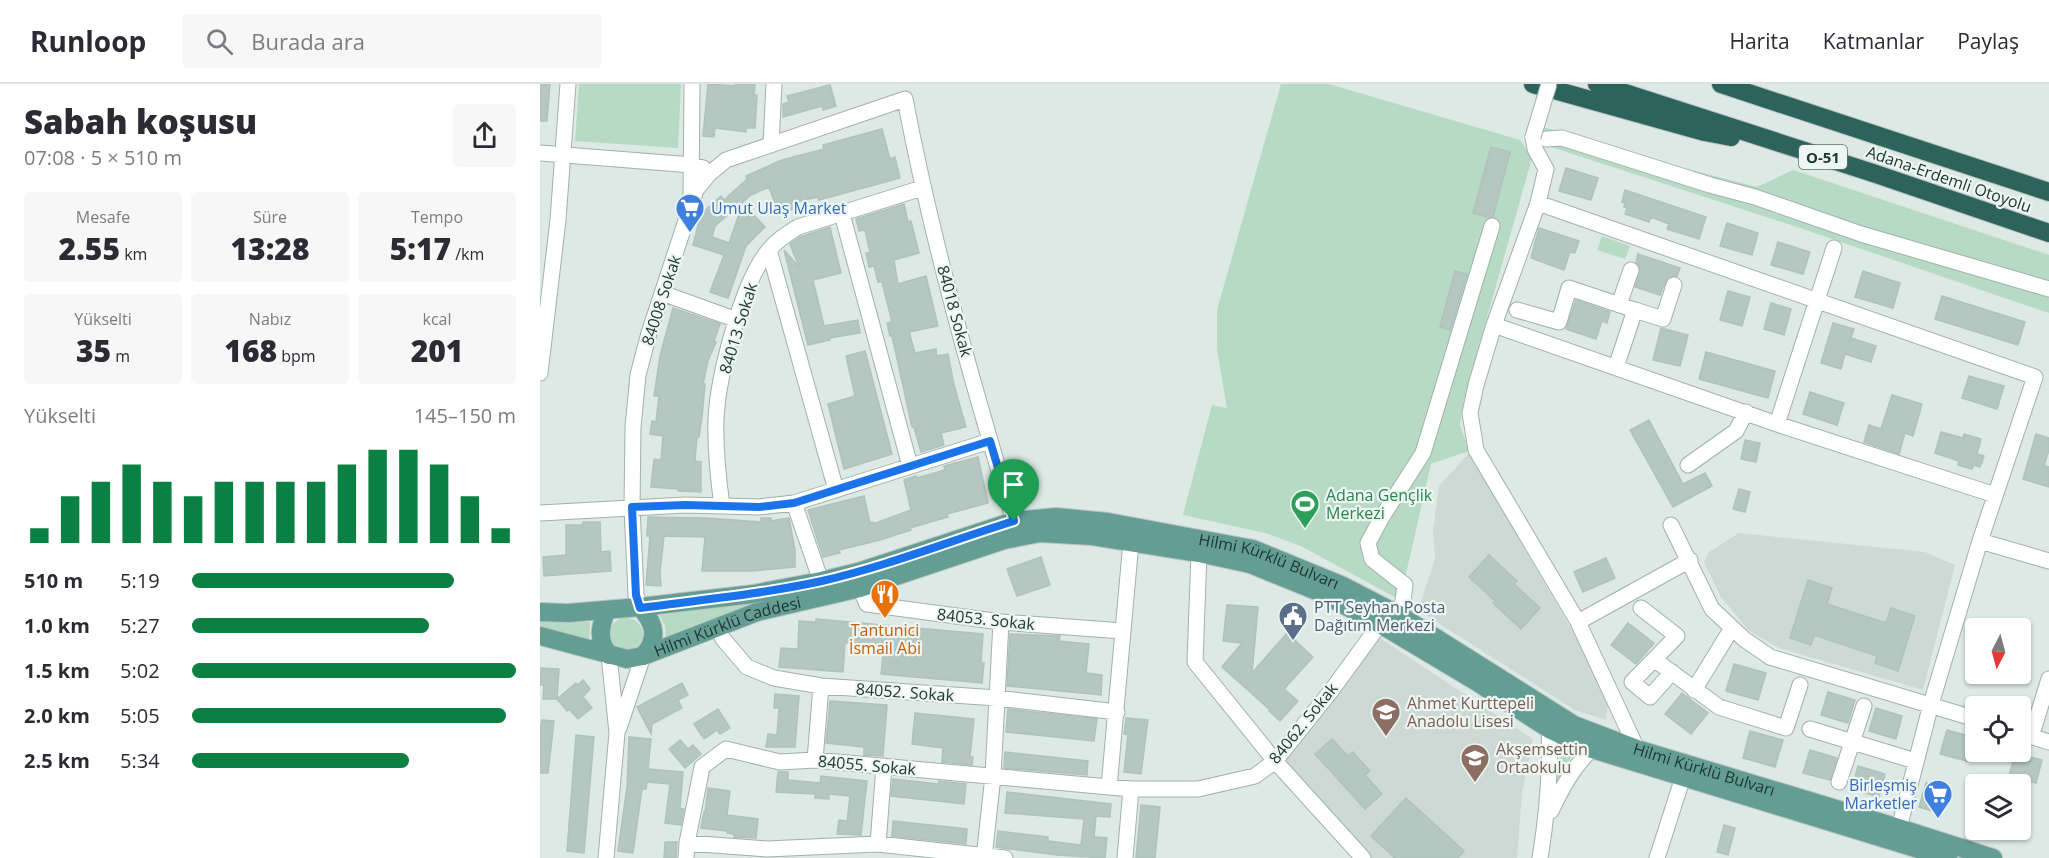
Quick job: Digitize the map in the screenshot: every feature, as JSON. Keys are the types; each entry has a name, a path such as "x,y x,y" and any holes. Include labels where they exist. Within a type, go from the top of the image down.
{"highway":[{"path":"1533,84 1706,132 1811,153"},
{"name":"Adana-Erdemli Otoyolu","path":"1597,84 2049,233"},
{"name":"Adana-Erdemli Otoyolu","path":"1721,84 2049,192"},
{"path":"1738,84 1807,112"}],"main road":[{"name":"Hilmi Kürklü Bulvarı","path":"606,611 753,594 821,581 858,572 1014,521 1056,517 1108,522 1253,549 1341,585 1401,616 1574,725 1637,749 1993,858"},
{"name":"Hilmi Kürklü Caddesi","path":"540,636 627,659 644,656 716,626 757,612 860,588 1004,540 1040,533 1092,536 1199,553 1250,564 1319,592 1380,624 1477,682 1549,729"},
{"path":"640,608 652,624 654,632 653,641 644,656"},
{"path":"540,612 606,611 600,630 600,639 603,648 609,654"},
{"name":"Hilmi Kürklü Bulvarı","path":"1549,729 1593,749 1905,852 1948,858"}],"street":[{"path":"540,373 558,220 568,84"},
{"path":"691,207 692,84"},
{"path":"771,145 774,84"},
{"path":"1550,84 1535,149 1546,169 1538,203 1494,325 1470,413 1476,450 1578,622 1637,749"},
{"name":"84008 Sokak","path":"640,608 636,595 632,507 633,427 638,375 696,190 709,174 726,160 905,99"},
{"name":"84018 Sokak","path":"905,99 922,188 990,441 1014,521"},
{"path":"1539,138 1562,138 1755,197 1861,234 2049,289"},
{"path":"540,153 692,165 703,168 709,174"},
{"name":"84013 Sokak","path":"722,506 716,465 716,418 722,375 737,320 758,266 782,237 798,227 922,188"},
{"path":"1538,203 2035,377 1980,541 1931,704 1899,828"},
{"path":"842,214 910,466"},
{"path":"1401,616 1405,585 1372,559 1368,543 1423,453 1492,226"},
{"path":"1778,423 1834,248"},
{"path":"769,250 837,490"},
{"path":"1619,305 1631,270"},
{"path":"1517,310 1559,322 1569,288 1663,319 1674,285"},
{"path":"662,293 737,320"},
{"path":"1616,367 1635,310"},
{"path":"1494,325 1995,495"},
{"path":"1688,465 1736,431 1746,412"},
{"path":"540,513 685,505 759,507 794,503 990,441"},
{"path":"794,503 821,581"},
{"path":"1671,525 1712,609 1744,639 1770,657 1965,715"},
{"path":"1980,541 2049,561"},
{"path":"1109,787 1131,542"},
{"path":"1199,553 1195,662 1275,761 1363,858"},
{"path":"1578,622 1690,560"},
{"name":"84053. Sokak","path":"860,588 867,604 1001,622 1123,631"},
{"path":"1641,608 1677,636 1632,682 1650,697 1672,672"},
{"path":"984,857 993,776 1001,622"},
{"name":"84062. Sokak","path":"1131,789 1198,789 1255,776 1275,761 1331,691 1380,624"},
{"name":"84052. Sokak","path":"716,626 723,639 747,667 774,678 821,686 997,698 1117,712"},
{"path":"1694,690 1732,628"},
{"path":"606,858 617,733 609,654"},
{"path":"617,733 644,656"},
{"path":"1655,660 1719,707 1786,728 1800,685"},
{"path":"2031,723 2049,679"},
{"path":"815,760 821,686"},
{"path":"1839,782 1864,705"},
{"path":"1540,858 1551,766 1549,729"},
{"path":"1810,729 1915,761"},
{"path":"2031,737 2049,742"},
{"name":"84055. Sokak","path":"686,850 702,767 726,749 780,762 815,760 1131,789"},
{"path":"1546,822 1563,785 1579,762 1593,749"},
{"path":"878,844 884,766"},
{"path":"1657,858 1683,777"},
{"path":"1125,858 1131,789"},
{"path":"686,850 767,849 833,852 878,844 1005,858"}],"shaded area":[{"path":"1470,452 1601,680 1608,702 1606,720 1575,710 1418,610 1435,559 1433,530 1439,486"},
{"path":"1739,533 1925,552 1955,565 1923,690 1779,648 1748,630 1721,597 1704,562 1709,552"},
{"name":"Ahmet Kurttepeli Anadolu Lisesi","path":"1375,635 1533,739 1522,793 1517,858 1364,858 1282,761"}],"green space":[{"path":"579,84 681,84 678,148 575,141"},
{"path":"1281,84 1329,84 1520,140 1532,158 1464,399 1460,425 1469,451 1431,464 1400,600 1301,546 1265,533 1183,515 1212,405 1227,408 1217,349 1217,310"},
{"path":"1536,125 1664,163 1757,187 1793,170 2049,255 2049,313 1788,224 1539,143"},
{"path":"1602,236 1630,246 1625,259 1597,250"},
{"path":"1068,523 1246,553 1275,563 1345,594 1383,614 1567,728 1598,742 1976,858 1967,858 1597,745 1565,731 1381,616 1344,597 1274,566 1245,556 1170,541 1069,527 1020,529 855,582 727,613 666,640 665,626 659,615 727,605 854,579 1020,526"},
{"path":"626,618 638,623 643,635 638,647 626,652 614,647 609,635 614,623"},
{"path":"540,619 590,622 589,641 540,632"},
{"path":"1561,746 1574,752 1557,781"}],"building":[{"path":"540,84 550,84 547,121 540,121"},
{"path":"708,84 735,86 735,84 755,84 754,95 757,95 755,128 746,128 746,132 715,128 714,137 703,136"},
{"path":"830,85 836,106 823,110 822,106 783,117 783,104 789,102 787,96"},
{"path":"882,129 890,159 895,157 900,178 819,200 818,197 791,203 794,209 779,215 769,187 751,195 715,226 712,237 729,243 743,203 765,227 746,246 728,298 710,292 724,255 693,245 701,214 721,196 724,200 747,179 746,176 782,160 824,149 823,145"},
{"path":"1491,147 1510,152 1493,217 1488,217 1473,213"},
{"path":"1566,168 1598,178 1591,200 1559,191"},
{"path":"1625,190 1706,217 1699,239 1667,229 1669,224 1651,217 1649,222 1625,214 1627,208 1622,202"},
{"path":"904,204 919,253 894,260 898,284 926,276 938,326 909,332 915,353 936,349 937,356 948,354 966,427 941,433 944,445 921,452 914,427 912,427 892,336 890,336 887,323 892,322 882,282 878,282 874,266 869,267 866,253 870,253 865,230 859,231 856,219"},
{"path":"1727,223 1758,233 1752,255 1720,246"},
{"path":"830,227 841,273 813,280 824,326 858,320 860,333 830,338 830,340 808,345 784,250 799,267 790,244 800,237"},
{"path":"1539,228 1579,241 1575,253 1570,252 1564,270 1531,258"},
{"path":"1778,242 1810,252 1803,274 1771,265"},
{"path":"1638,254 1680,268 1677,276 1667,278 1660,295 1635,287 1640,273 1636,262"},
{"path":"1455,271 1467,274 1450,330 1440,327"},
{"path":"1863,271 1900,283 1893,308 1855,297"},
{"path":"1728,291 1750,297 1742,326 1720,320"},
{"path":"1942,296 2025,322 2018,345 1935,319"},
{"path":"1576,300 1610,312 1607,323 1602,321 1596,339 1566,329"},
{"path":"1771,303 1791,309 1784,335 1764,329"},
{"path":"673,308 720,324 703,384 705,384 702,417 699,437 697,437 695,461 701,462 701,492 651,487 654,459 661,460 663,436 650,434 652,421 656,422 659,396 654,396 660,356"},
{"path":"1833,323 1854,329 1851,338 1876,346 1871,362 1845,354 1841,369 1821,363"},
{"path":"1661,328 1688,335 1680,366 1653,360"},
{"path":"865,351 892,454 844,469 828,404 855,396 846,356"},
{"path":"1706,352 1775,371 1768,398 1699,379"},
{"path":"1969,376 2004,386 1997,409 1962,398"},
{"path":"1810,392 1844,403 1837,425 1803,414"},
{"path":"1892,395 1922,404 1913,436 1905,433 1899,454 1864,442 1869,425 1881,429"},
{"path":"1649,420 1683,484 1705,473 1712,486 1673,507 1630,430"},
{"path":"1941,432 1963,438 1964,434 1981,439 1977,454 1984,456 1980,467 1974,465 1972,469 1958,465 1959,461 1935,453"},
{"path":"2036,434 2049,438 2049,450 2044,466 2049,467 2049,487 2023,479"},
{"path":"1745,440 1760,443 1756,462 1741,459"},
{"path":"978,457 988,503 947,514 948,517 910,528 911,530 839,550 840,553 823,557 808,510 864,496 870,523 873,522 873,524 911,510 904,480 945,470 944,466"},
{"path":"1739,489 1750,492 1745,512 1733,509"},
{"path":"648,517 761,522 761,518 771,518 771,521 789,518 795,550 795,567 752,571 702,571 705,537 664,536 661,586 646,585 650,536 647,536"},
{"path":"583,522 600,522 601,552 610,551 611,571 544,576 543,557 566,555 566,525 583,525"},
{"path":"1489,555 1517,581 1514,584 1540,608 1521,629 1469,577"},
{"path":"1041,557 1050,585 1017,596 1007,569"},
{"path":"1606,558 1615,578 1583,592 1574,572"},
{"path":"1808,580 1832,588 1827,604 1886,623 1891,608 1915,616 1898,671 1875,663 1877,656 1814,635 1811,645 1790,638"},
{"path":"1227,605 1258,607 1252,673 1287,633 1313,657 1284,689 1298,701 1280,721 1222,667 1242,643 1223,641"},
{"path":"816,619 983,634 982,683 881,674 884,645 860,643 845,643 843,672 779,667 781,648 798,649 799,621 816,622"},
{"path":"1628,623 1654,643 1636,664 1611,645"},
{"path":"1010,634 1060,636 1059,641 1089,644 1086,673 1102,675 1101,695 1007,686"},
{"path":"1734,664 1766,673 1758,700 1726,691"},
{"path":"540,668 559,669 557,699 543,699 544,685 540,685"},
{"path":"583,680 590,689 583,697 592,708 578,719 557,699"},
{"path":"682,683 688,695 678,700 682,708 652,724 651,734 637,707"},
{"path":"1828,692 1855,700 1848,723 1821,715"},
{"path":"1682,693 1708,713 1691,734 1665,714"},
{"path":"775,694 799,696 795,747 766,747 768,734 777,735 779,708 774,708"},
{"path":"830,701 887,705 883,756 864,755 864,747 826,743"},
{"path":"1876,708 1902,716 1896,739 1869,731"},
{"path":"718,709 730,728 720,734 717,730 704,739 694,724"},
{"path":"1008,709 1097,719 1094,741 1006,732"},
{"path":"915,713 974,719 970,757 973,757 972,765 942,762 943,748 912,744"},
{"path":"1126,718 1148,720 1141,774 1124,772 1128,735 1124,734"},
{"path":"542,720 554,721 548,773 540,773"},
{"path":"1947,730 1965,735 1965,760 1940,754"},
{"path":"1750,731 1783,740 1775,767 1743,758"},
{"path":"576,735 594,737 584,853 567,851"},
{"path":"629,737 651,739 648,769 683,772 680,809 684,809 681,825 665,823 670,784 647,782 646,789 642,789 633,853 618,851 627,787"},
{"path":"1332,739 1348,756 1353,752 1370,771 1365,775 1382,794 1365,809 1315,754"},
{"path":"680,740 688,749 693,745 701,754 685,768 669,749"},
{"path":"1810,750 1837,758 1830,780 1803,773"},
{"path":"1005,752 1088,761 1087,775 1004,768"},
{"path":"2031,757 2042,760 2036,783 2031,782 2031,774 2010,774 2013,762 2031,762"},
{"path":"1858,766 1885,774 1879,797 1852,789"},
{"path":"778,772 788,772 788,780 820,783 821,776 867,781 861,835 837,834 839,820 847,821 850,796 829,794 829,799 815,798 815,794 776,792"},
{"path":"893,779 939,784 939,781 966,784 964,804 891,796"},
{"path":"1926,783 1945,788 1936,812 1919,807"},
{"path":"708,788 730,791 727,815 758,819 756,838 734,837 734,834 727,833 727,831 701,828"},
{"path":"1007,792 1111,804 1110,817 1096,816 1094,837 1107,838 1105,858 1057,855 996,847 998,831 1048,837 1048,841 1081,845 1084,819 1005,813"},
{"path":"1406,798 1464,851 1458,858 1395,858 1371,836"},
{"path":"1141,805 1160,807 1155,858 1136,858"},
{"path":"893,821 967,829 966,844 892,836"},
{"path":"1724,825 1735,828 1728,855 1717,852"},
{"path":"665,842 677,842 676,858 664,858"}],"place":[{"name":"Umut Ulaş Market","path":"690,234"},
{"name":"Adana Gençlik Merkezi","path":"1305,530"},
{"name":"Tantunici İsmail Abi","path":"885,620"},
{"name":"PTT Seyhan Posta Dağıtım Merkezi","path":"1293,642"},
{"name":"Ahmet Kurttepeli Anadolu Lisesi","path":"1386,738"},
{"name":"Akşemsettin Ortaokulu","path":"1475,784"},
{"name":"Birleşmiş Marketler","path":"1938,820"}],"route":[{"path":"990,441 1014,521 858,572 821,581 753,594 640,608 636,595 632,507 685,505 759,507 794,503 990,441"}]}
